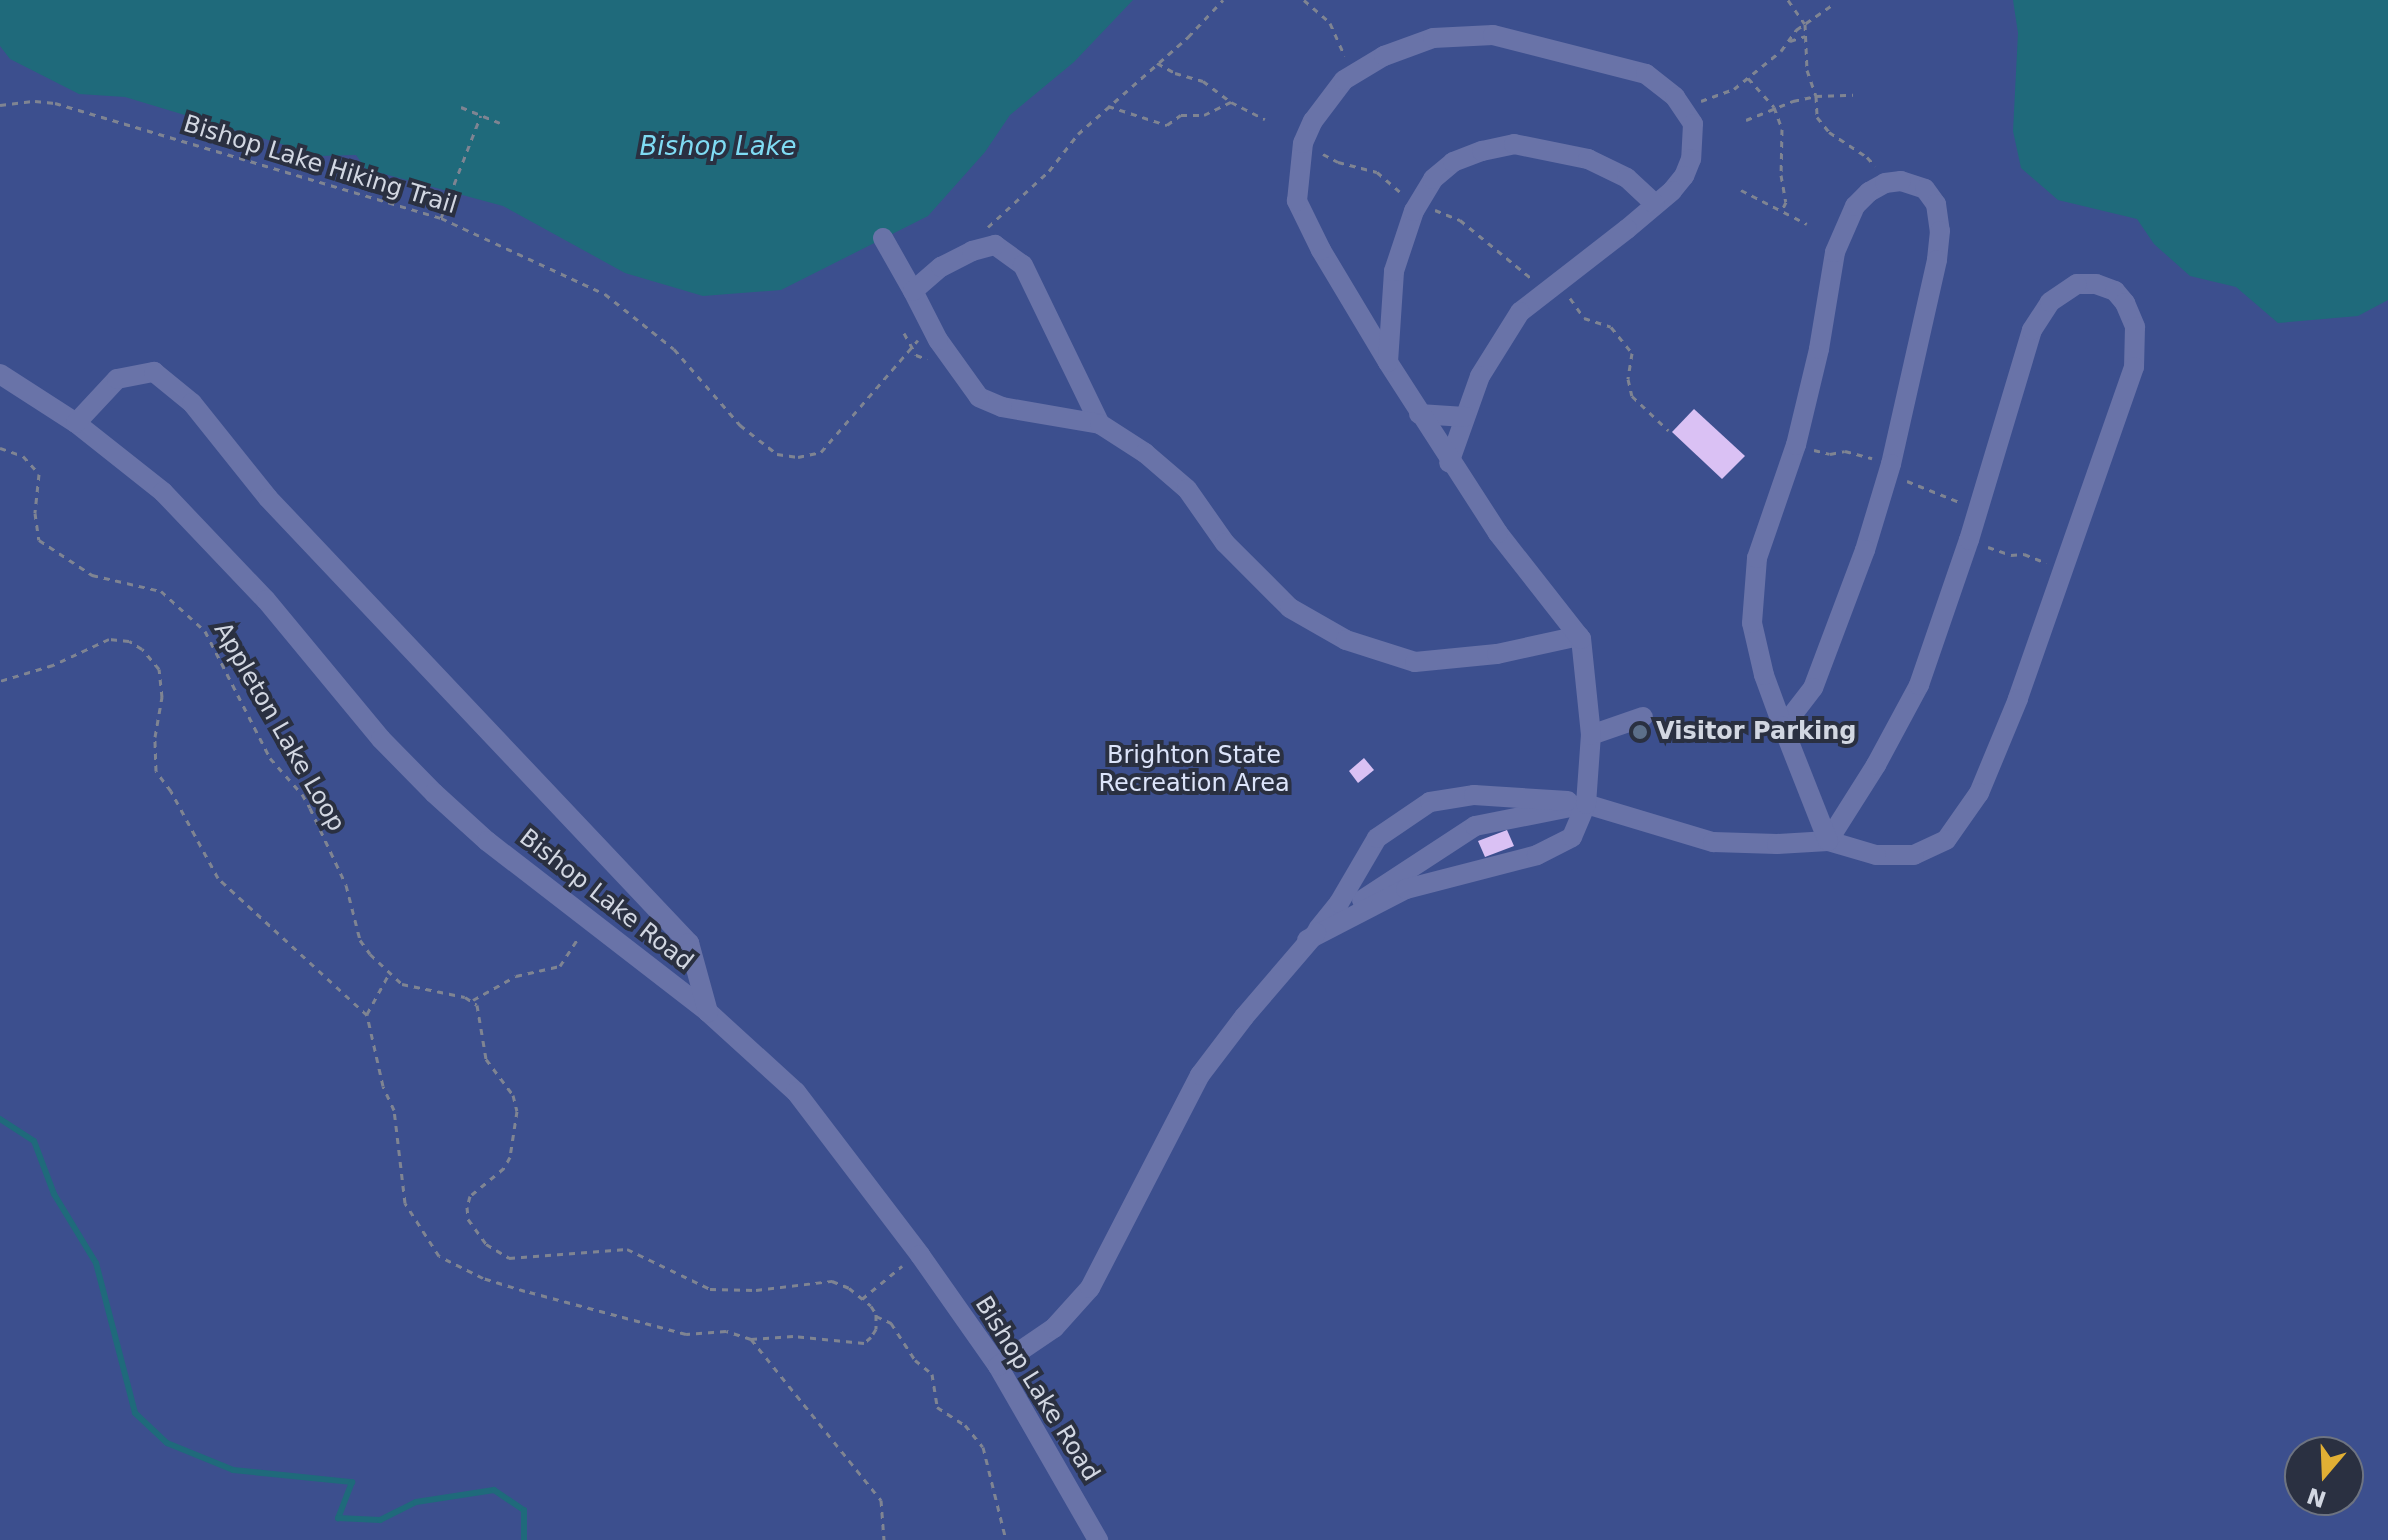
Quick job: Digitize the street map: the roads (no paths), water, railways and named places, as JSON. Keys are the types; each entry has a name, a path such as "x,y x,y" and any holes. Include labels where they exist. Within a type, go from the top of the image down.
{"street":[{"path":"1307,940 1406,889 1537,855 1572,837 1586,804 1591,735 1579,636 1498,533 1449,463 1321,250 1297,201 1303,143 1313,121 1344,80 1384,56 1433,38 1493,35 1646,74 1686,108 1693,124 1691,159 1672,191 1520,312 1480,376 1449,463"},
{"path":"1388,362 1394,271 1418,202 1433,179 1453,162 1514,144 1553,149 1588,159 1627,178 1655,204"},
{"path":"1783,727 1813,688 1865,550 1890,468 1940,231 1936,204 1925,189 1901,181 1885,183 1869,192 1855,206 1835,252 1819,349 1796,445 1757,558 1752,591 1752,623 1772,698 1783,727 1828,841"},
{"path":"883,238 933,331 979,397 1002,407 1100,424 1145,453 1187,489 1225,543 1290,608 1346,640 1415,662 1497,654 1579,636"},
{"path":"913,291 941,267 972,251 995,245 1023,265 1100,424"},
{"path":"998,1366 1054,1328 1090,1288 1200,1075 1339,903 1377,838 1430,802 1474,795 1530,796 1586,804 1713,842 1777,844 1828,841 1876,855 1914,855 1946,840 1979,793 2064,570 2134,367 2135,327 2131,313 2115,291 2096,284 2077,284 2062,291 2039,316 2032,330 1969,540 1919,685 1876,765 1828,841"},
{"path":"76,423 117,379 154,372 192,403 268,498 689,943 708,1012"},
{"name":"Bishop Lake Road","path":"0,374 76,423 163,492 222,552 381,739 434,793 487,841 592,919 708,1012 796,1092 920,1255 998,1366 1098,1540"},
{"path":"1419,414 1465,417"},
{"path":"1772,698 1790,697 1813,688"},
{"path":"1591,735 1643,717"},
{"path":"1307,940 1475,826 1586,804"}],"water":[{"name":"Bishop Lake","path":"0,0 1133,0 1074,62 1010,115 985,152 928,216 781,290 703,296 625,273 503,206 366,169 356,155 321,156 125,97 79,94 10,59 0,46"},
{"path":"2013,0 2388,0 2388,300 2358,316 2278,323 2236,287 2190,276 2154,244 2137,219 2058,200 2021,168 2013,131 2018,33"}],"waterway":[{"path":"0,1119 34,1141 54,1194 96,1263 135,1413 167,1443 233,1470 352,1482 338,1518 380,1520 416,1502 494,1490 524,1510 524,1540"}],"place":[{"name":"Visitor Parking","path":"1640,732"}],"park label":[{"name":"Brighton State Recreation Area","path":"1194,770"}]}
